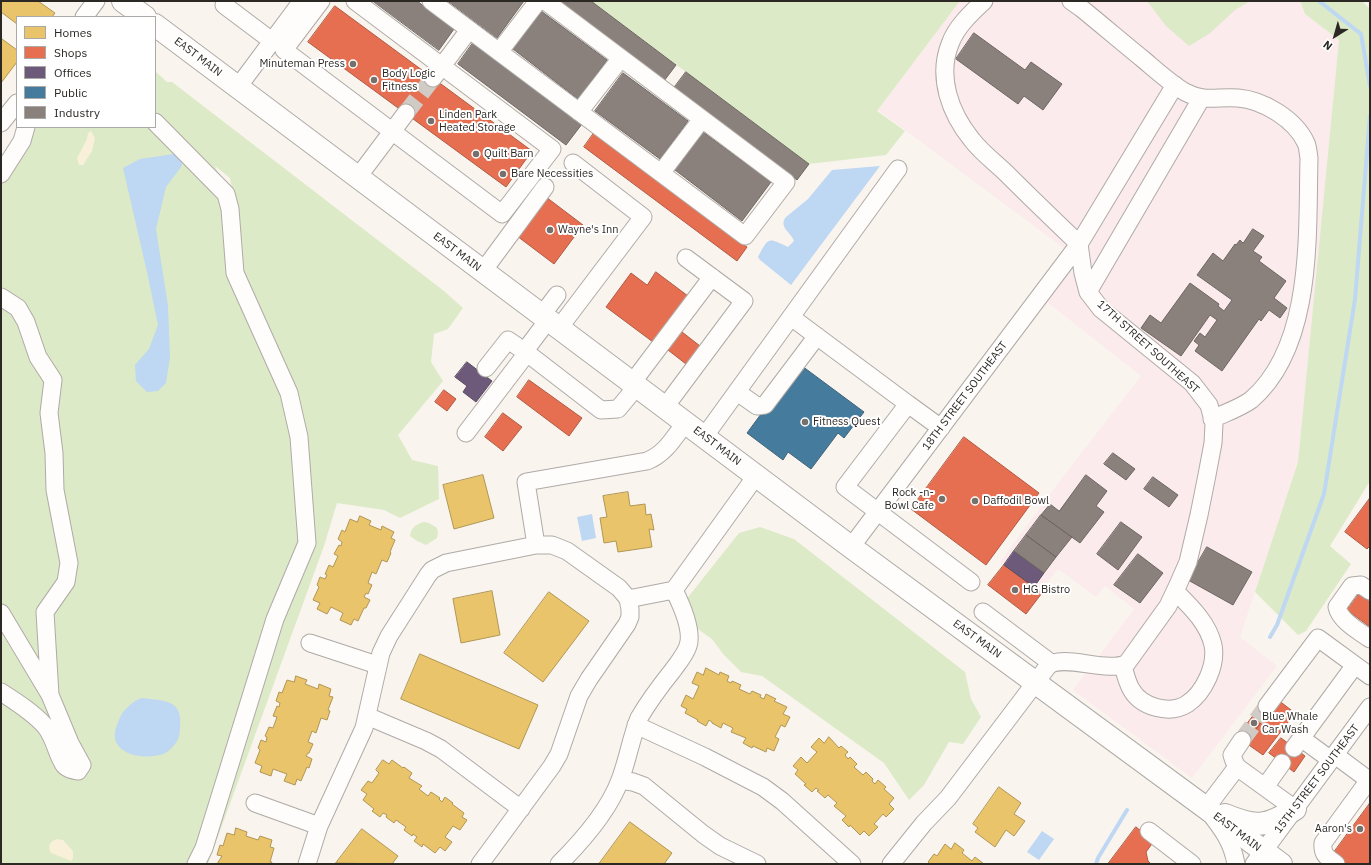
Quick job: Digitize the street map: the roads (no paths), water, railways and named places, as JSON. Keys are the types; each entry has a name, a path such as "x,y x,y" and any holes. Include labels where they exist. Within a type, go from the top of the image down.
{"main road":[{"path":"123,1 144,16"},
{"name":"EAST MAIN","path":"156,26 851,547 1206,808 1259,858 1281,864"},
{"path":"1206,808 1241,822 1257,825 1270,822 1295,809"}],"street":[{"path":"85,16 96,1"},
{"path":"238,87 302,1"},
{"path":"321,1 284,50 502,214 552,149 437,72 355,1"},
{"path":"431,1 745,236 786,182 545,1"},
{"path":"499,52 538,1"},
{"path":"984,1 961,25 950,42 945,59 944,75 948,97 956,119 973,141 1079,244"},
{"path":"1070,1 1081,8 1185,92 1201,99 1236,98 1251,100 1266,105 1283,116 1298,130 1306,143 1309,158 1304,282 1290,340 1279,367 1263,389 1249,401 1212,419"},
{"path":"224,5 272,41"},
{"path":"437,72 469,30"},
{"path":"579,112 621,58"},
{"name":"18TH STREET SOUTHEAST","path":"851,547 1079,244 1175,85"},
{"path":"1088,292 1201,99"},
{"path":"1,123 16,104"},
{"path":"358,177 406,114"},
{"path":"661,173 702,119"},
{"path":"156,123 226,194 230,209 235,273 289,393 298,438 307,543 275,618 204,848 196,864"},
{"path":"1,174 22,141 26,128"},
{"path":"466,433 550,321 643,217 573,163"},
{"path":"704,437 898,169"},
{"path":"483,271 545,187"},
{"name":"17TH STREET SOUTHEAST","path":"1079,244 1082,273 1088,292 1101,309 1192,383 1209,405 1214,424 1213,442 1200,515 1188,562 1168,606 1130,660 1123,666"},
{"path":"665,407 744,301 686,258"},
{"path":"486,368 508,340 526,352 601,410 618,410 712,277"},
{"path":"550,321 558,295"},
{"path":"1,297 18,308 26,322 38,357 53,380 49,413 54,453 55,490 69,563 66,582 46,612 50,695"},
{"path":"791,317 941,428"},
{"path":"737,392 757,406 765,405 817,336"},
{"path":"908,404 845,487 971,582"},
{"path":"536,545 526,482 647,461 662,453 685,423"},
{"path":"628,600 674,590 756,476"},
{"path":"307,864 319,826 360,738 367,716 377,665 381,653 389,636 422,582 432,570 446,563 536,545 552,545 567,551 619,588 628,600 630,617 627,624 579,696 559,754 521,809 480,864"},
{"path":"1370,591 1361,585 1352,586 1337,607 1338,612 1344,620 1370,639"},
{"path":"559,864 580,840 614,795 620,780 636,725 644,709 680,660 688,646 688,632 684,613 674,590"},
{"path":"983,612 1051,663 1072,662 1115,667 1123,666 1131,689 1141,701 1154,707 1177,708 1187,704 1197,696 1208,678 1214,660 1213,646 1208,630 1196,612 1176,591"},
{"path":"1,613 50,695 70,743 82,765 78,772 70,770 64,765 53,738 44,726 1,692"},
{"path":"1267,706 1318,638 1370,676"},
{"path":"310,643 377,665"},
{"path":"891,864 924,823 948,798 1051,663"},
{"path":"1336,864 1325,855 1322,850 1323,842 1369,781 1333,757 1298,743 1355,665"},
{"name":"15TH STREET SOUTHEAST","path":"1259,858 1370,707"},
{"path":"367,716 441,749 521,809"},
{"path":"636,725 711,760 763,787 852,864"},
{"path":"1242,740 1232,755 1237,767 1295,809"},
{"path":"1265,787 1282,763"},
{"path":"1236,864 1229,839 1206,808 1237,767"},
{"path":"620,780 633,782 644,786 720,846 757,864"},
{"path":"256,803 319,826"},
{"path":"1149,831 1192,864"}],"water":[{"path":"174,154 184,159 181,167 166,187 156,229 168,306 170,357 166,383 158,391 147,392 136,381 135,365 149,349 158,325 123,168 140,159"},
{"path":"880,166 791,285 760,260 758,257 767,242 773,241 788,247 794,241 783,224 786,217 808,199 832,170"},
{"path":"592,514 596,538 582,541 577,517"},
{"path":"142,698 170,703 175,706 178,711 180,718 180,732 178,738 171,748 163,754 155,756 137,756 121,749 116,743 115,735 117,725 123,712 136,700"},
{"path":"1042,831 1054,839 1039,860 1027,852"}],"waterway":[{"path":"1319,1 1361,34 1370,86"},
{"path":"1270,637 1277,625 1324,494 1355,299 1370,116"},
{"path":"1096,864 1098,858 1127,810"}],"tunnel":[{"path":"406,113 433,78"},
{"path":"1242,740 1267,706"}],"place":[{"name":"Minuteman Press","path":"353,64"},
{"name":"Body Logic Fitness","path":"374,80"},
{"name":"Linden Park Heated Storage","path":"431,121"},
{"name":"Quilt Barn","path":"476,154"},
{"name":"Bare Necessities","path":"503,174"},
{"name":"Wayne's Inn","path":"550,230"},
{"name":"Fitness Quest","path":"805,422"},
{"name":"Rock -n- Bowl Cafe","path":"942,499"},
{"name":"Daffodil Bowl","path":"975,501"},
{"name":"HG Bistro","path":"1015,590"},
{"name":"Blue Whale Car Wash","path":"1254,723"},
{"name":"Aaron's","path":"1360,829"}]}
